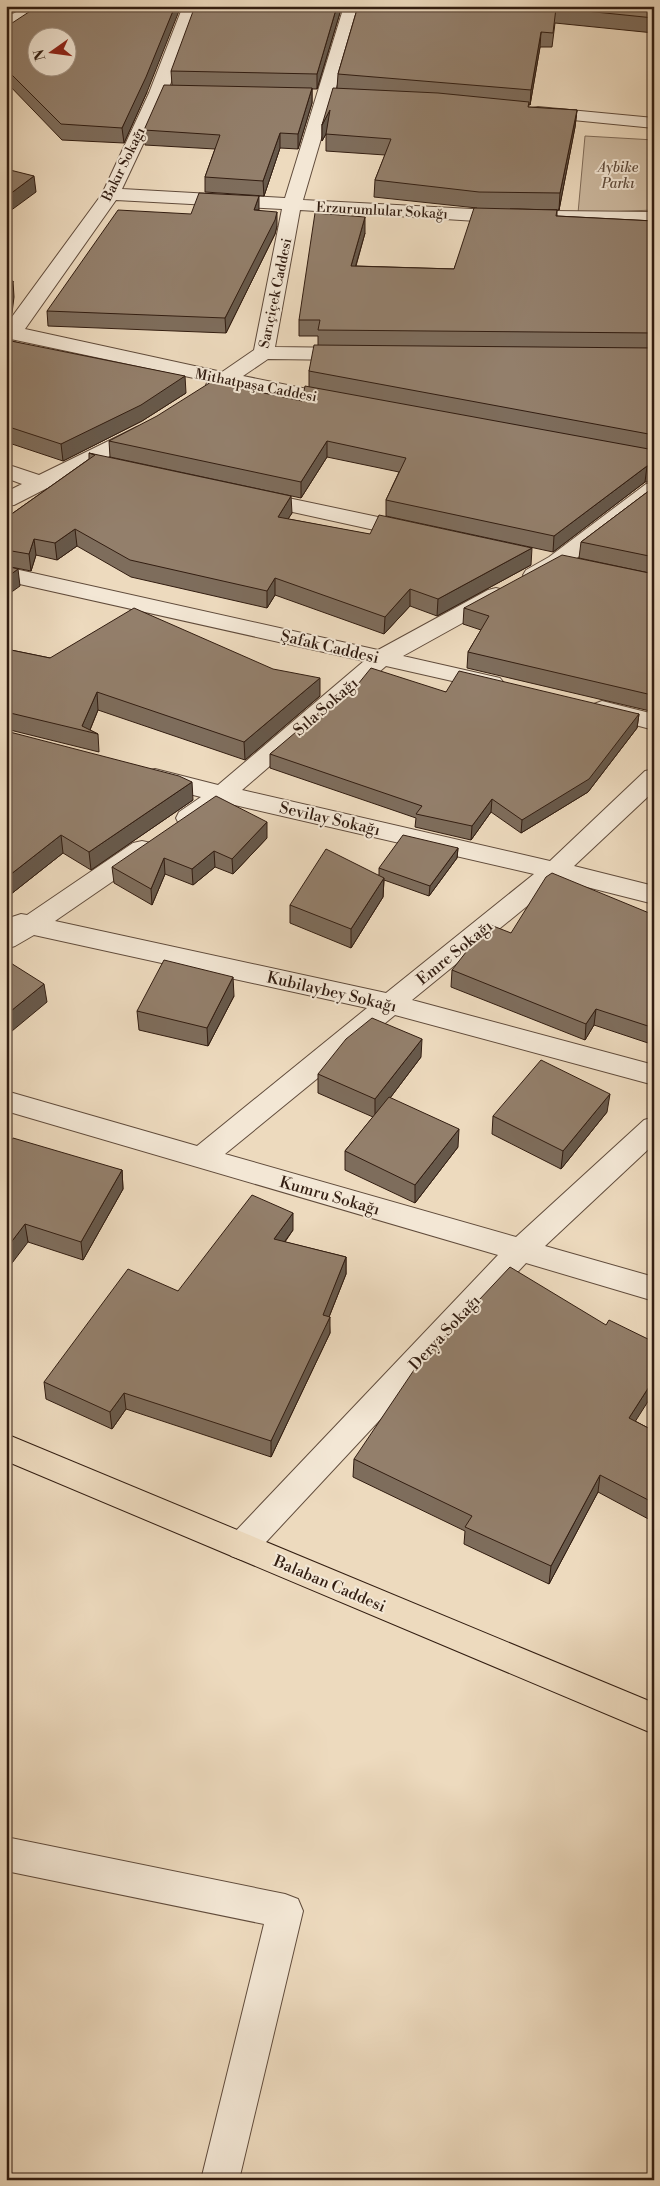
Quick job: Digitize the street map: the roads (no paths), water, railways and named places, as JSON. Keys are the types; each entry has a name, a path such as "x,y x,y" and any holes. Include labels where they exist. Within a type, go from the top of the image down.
{"main road":[{"name":"Balaban Caddesi","path":"6,1447 242,1546 650,1712"}],"street":[{"path":"6,24 43,6"},
{"name":"Bakır Sokağı","path":"9,332 112,194 158,93 191,6"},
{"name":"Sarıçiçek Caddesi","path":"200,395 264,353 292,205 352,6"},
{"path":"158,93 178,93"},
{"path":"306,95 344,97"},
{"path":"516,110 654,123"},
{"name":"Erzurumlular Sokağı","path":"112,194 489,217 654,218"},
{"name":"Mithatpaşa Caddesi","path":"9,332 225,380 361,405"},
{"path":"264,353 364,354"},
{"path":"6,500 159,422"},
{"path":"85,460 114,466"},
{"path":"6,470 39,483"},
{"name":"Sıla Sokağı","path":"6,940 18,923 162,835 222,794 383,657 557,562 654,489"},
{"path":"239,494 432,535"},
{"path":"528,556 586,568"},
{"name":"Şafak Caddesi","path":"6,574 383,657 508,687"},
{"path":"586,706 654,722"},
{"name":"Sevilay Sokağı","path":"138,772 222,794 555,870 654,895"},
{"name":"Emre Sokağı","path":"201,1158 555,870 654,777"},
{"name":"Kubilaybey Sokağı","path":"18,923 390,1004 654,1075"},
{"name":"Kumru Sokağı","path":"6,1101 654,1288"},
{"name":"Derya Sokağı","path":"242,1546 521,1250 654,1126"},
{"path":"6,1854 284,1911 220,2180"}],"park label":[{"name":"Aybike Parkı","path":"618,176"}]}
